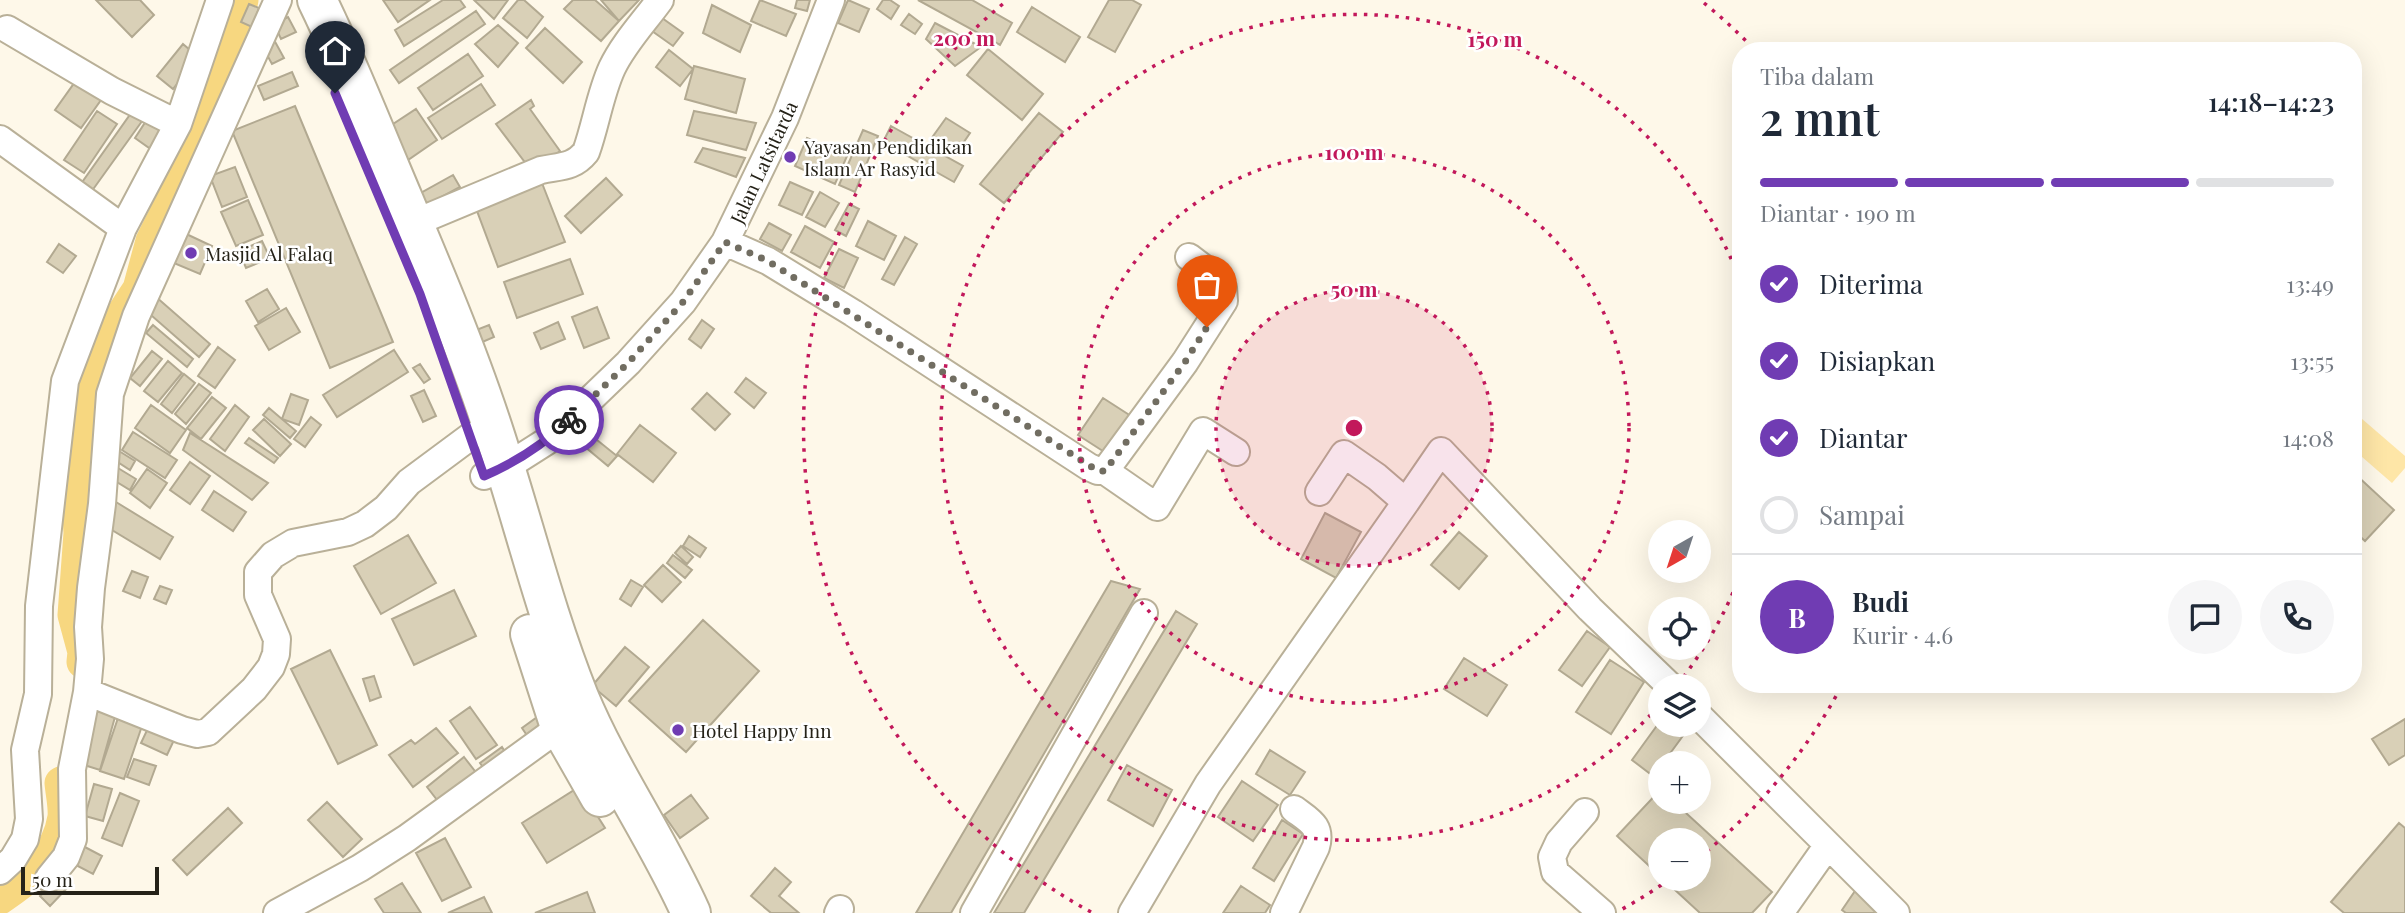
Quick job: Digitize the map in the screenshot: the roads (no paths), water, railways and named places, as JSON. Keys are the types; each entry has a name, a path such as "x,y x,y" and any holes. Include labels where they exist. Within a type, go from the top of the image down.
{"highway":[{"path":"292,0 319,21 414,223 489,417 495,472 537,659 560,727 634,856 662,913"},
{"path":"319,21 471,436 495,472 533,564 579,697 600,745 663,856 691,913"}],"street":[{"path":"0,871 13,859 25,839 29,819 24,750 38,694 39,606 65,380 123,228 178,124 220,0"},
{"path":"49,878 66,857 73,839 72,769 87,692 91,588 102,504 110,394 136,316 278,0"},
{"name":"Jalan Latsitarda","path":"495,472 547,441 628,363 683,302 725,242 785,118 831,0"},
{"path":"414,223 541,170 563,167 580,160 586,152 612,68 655,2"},
{"path":"7,29 112,91 178,124"},
{"path":"0,139 123,228"},
{"path":"725,242 768,261 853,313 1089,467 1105,471 1157,507 1203,431 1236,452"},
{"path":"1105,471 1185,362 1224,301 1223,288 1214,276 1189,257"},
{"path":"87,692 181,730 197,734 208,732 254,689 271,667 276,654 277,639 258,595 258,572 273,555 293,543 348,532 365,524 386,508 409,482 471,436"},
{"path":"1132,913 1208,784 1441,451 1571,589 1658,674"},
{"path":"1319,492 1344,454 1406,502"},
{"path":"974,913 1144,614"},
{"path":"277,913 360,868 407,838 560,727"},
{"path":"1711,728 1896,913"},
{"path":"1284,913 1319,836 1309,820 1294,809"},
{"path":"1585,812 1559,842 1552,857 1555,872 1602,913"},
{"path":"1780,913 1828,845"}],"waterway":[{"path":"83,662 84,652 74,615 80,533 77,478 79,427 90,377 118,321 139,289 152,241 202,140 221,82 242,0"},
{"path":"0,898 32,874 56,843 64,817 61,783"}],"place":[{"name":"Yayasan Pendidikan Islam Ar Rasyid","path":"790,157"},
{"name":"Masjid Al Falaq","path":"191,253"},
{"name":"Hotel Happy Inn","path":"678,730"}]}
